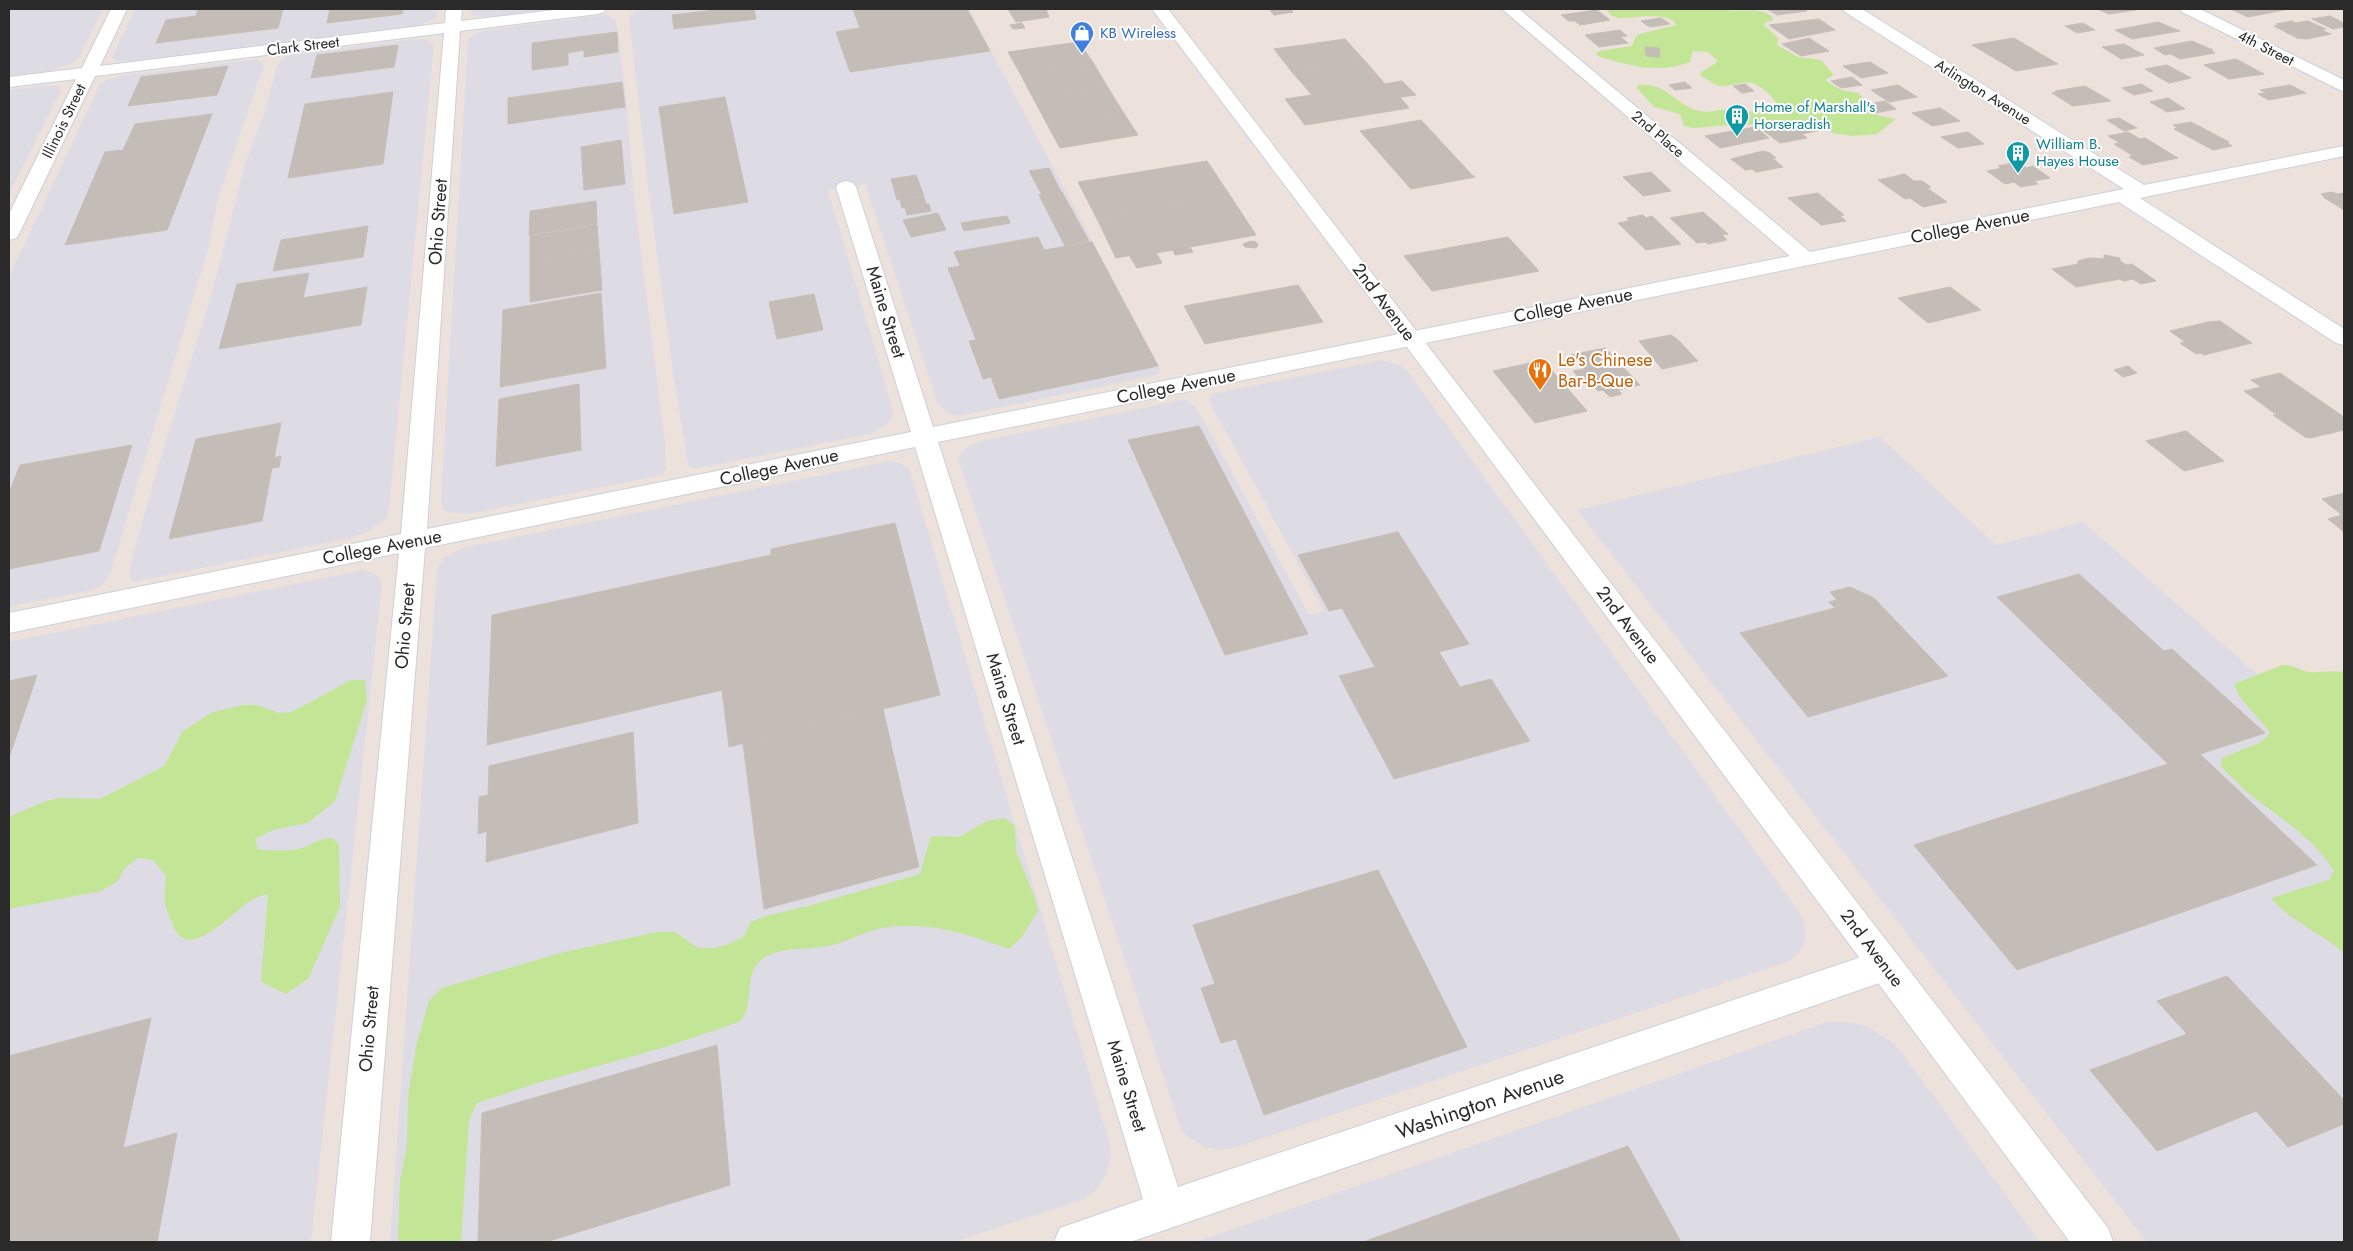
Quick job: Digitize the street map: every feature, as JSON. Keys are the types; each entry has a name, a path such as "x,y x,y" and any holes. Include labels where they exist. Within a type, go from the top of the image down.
{"street":[{"name":"Illinois Street","path":"9,234 119,9"},
{"name":"Clark Street","path":"9,82 453,18 598,9"},
{"name":"2nd Avenue","path":"1160,9 1412,338 2094,1242"},
{"name":"2nd Place","path":"1510,9 1806,259"},
{"name":"Arlington Avenue","path":"1851,9 2132,194 2344,338"},
{"name":"4th Street","path":"2188,9 2344,87"},
{"name":"Ohio Street","path":"350,1242 413,541 453,18"},
{"name":"College Avenue","path":"9,623 2344,151"},
{"name":"Maine Street","path":"846,187 1166,1211"},
{"name":"Washington Avenue","path":"1074,1242 1885,965"}],"shaded area":[{"path":"9,9 103,9 78,59 73,63 48,71 9,76"},
{"path":"135,9 438,9 436,18 417,26 118,61 112,57"},
{"path":"471,9 555,9 486,17 472,15"},
{"path":"656,9 969,9 1160,368 1158,375 963,415 953,415 945,411 937,401 865,184 828,190 893,410 892,417 888,424 870,434 693,469 688,465 671,358 648,186 629,18 634,11"},
{"path":"607,15 615,20 618,32 627,108 633,189 665,441 666,470 662,475 468,514 448,512 443,509 441,499 468,41 474,34 488,30"},
{"path":"416,39 430,40 434,45 389,509 386,518 370,531 350,538 133,582 130,578 130,566 156,473 211,296 246,161 265,110 277,66 285,57 294,54"},
{"path":"256,59 264,65 217,202 209,246 111,571 103,585 96,589 9,607 9,277 100,84 109,79 126,75"},
{"path":"57,86 61,91 9,194 9,90"},
{"path":"1381,360 1401,366 1408,372 1798,910 1805,925 1805,940 1800,952 1790,961 1231,1149 1217,1150 1204,1147 1182,1132 958,459 968,446 978,442 1186,399 1195,407 1204,421 1309,615 1324,611 1209,401 1211,394"},
{"path":"1880,437 1996,545 2083,522 2344,750 2344,1242 2147,1242 1577,510"},
{"path":"890,461 908,468 911,474 1110,1144 1111,1159 1106,1175 1097,1189 1084,1199 954,1242 390,1242 439,563 445,557 462,548"},
{"path":"363,570 379,577 382,584 311,1242 9,1242 9,642"},
{"path":"1827,1022 1846,1022 1866,1026 1892,1042 1903,1054 2040,1242 1196,1242"}],"green space":[{"path":"1606,9 1723,9 1756,11 1768,14 1773,18 1772,21 1766,22 1764,25 1778,38 1777,45 1798,57 1821,60 1834,75 1825,80 1841,90 1858,93 1863,97 1858,103 1871,114 1896,119 1877,134 1852,136 1833,133 1817,121 1769,126 1742,124 1693,128 1684,126 1680,114 1654,107 1637,88 1638,85 1648,85 1662,89 1685,105 1703,112 1737,109 1765,113 1776,109 1776,105 1770,95 1751,82 1718,86 1701,76 1700,73 1716,63 1717,60 1708,52 1693,51 1690,62 1667,68 1634,66 1600,57 1596,54 1599,51 1632,46 1636,36 1640,34 1676,25 1667,18 1660,17 1619,18 1612,16"},
{"path":"2282,665 2309,672 2344,672 2344,953 2288,914 2271,898 2329,880 2334,871 2326,859 2305,837 2246,791 2221,767 2222,758 2261,742 2270,733 2245,703 2234,684"},
{"path":"351,680 365,680 367,700 335,801 308,823 273,830 255,839 258,849 268,850 285,851 297,849 332,838 339,845 340,907 308,979 286,994 261,982 268,894 252,900 210,932 199,938 189,940 180,936 167,911 165,896 166,876 153,860 138,858 124,869 118,881 101,891 9,909 9,817 43,802 59,798 100,799 164,766 183,731 213,712 243,705 257,705 279,713 292,712"},
{"path":"1005,818 1015,826 1016,851 1035,898 1038,911 1022,937 1009,949 961,933 928,927 895,926 878,929 828,946 773,953 758,963 752,973 747,1009 741,1021 669,1046 534,1084 477,1103 469,1120 461,1242 398,1242 400,1181 407,1145 408,1096 416,1047 429,1001 442,988 560,953 657,932 675,932 698,948 714,948 729,944 744,936 751,922 766,916 920,874 931,836 959,837 987,821"}],"building":[{"path":"198,9 283,9 278,28 156,43 166,20 196,16"},
{"path":"330,9 403,9 402,14 327,23"},
{"path":"724,9 754,9 756,19 674,29 672,15"},
{"path":"853,9 967,9 990,51 850,72 836,32 860,28"},
{"path":"1008,9 1046,9 1049,17 1016,22"},
{"path":"1269,9 1290,9 1293,12 1274,15"},
{"path":"1767,9 1804,9 1807,11 1777,15"},
{"path":"2098,9 2133,9 2136,10 2109,14"},
{"path":"2230,9 2280,9 2284,10 2248,17"},
{"path":"1597,10 1610,20 1580,25 1575,21 1569,21 1561,15"},
{"path":"2330,16 2344,23 2344,27 2333,29 2312,19"},
{"path":"1661,18 1670,24 1650,27 1641,21"},
{"path":"1819,19 1835,30 1789,39 1769,25"},
{"path":"2292,21 2295,23 2308,21 2326,29 2321,30 2331,34 2307,39 2297,38 2274,26"},
{"path":"2158,22 2180,31 2132,39 2115,30"},
{"path":"1022,23 1025,28 1013,29 1010,25"},
{"path":"2083,23 2095,30 2077,33 2065,26"},
{"path":"1620,30 1627,36 1620,37 1628,43 1599,47 1585,35"},
{"path":"617,32 618,52 584,57 584,50 568,53 568,65 532,70 532,43"},
{"path":"1809,38 1829,51 1801,56 1782,44"},
{"path":"2014,38 2058,64 2016,71 1972,45"},
{"path":"1345,39 1365,61 1292,72 1274,49"},
{"path":"2192,41 2213,50 2211,51 2215,53 2180,59 2171,54 2165,55 2154,48"},
{"path":"1079,42 1094,64 1021,75 1008,52"},
{"path":"2124,44 2144,55 2121,59 2102,47"},
{"path":"398,45 394,67 311,78 317,55"},
{"path":"1645,47 1659,48 1660,57 1646,56"},
{"path":"2236,59 2264,74 2229,79 2204,65"},
{"path":"1365,61 1385,84 1402,81 1416,95 1400,97 1409,108 1305,125 1285,99 1312,95 1292,72"},
{"path":"1870,62 1888,73 1861,78 1843,66"},
{"path":"1094,64 1107,86 1033,98 1021,75"},
{"path":"2167,65 2191,78 2169,83 2145,69"},
{"path":"228,66 217,95 128,106 141,77"},
{"path":"1852,77 1862,85 1841,88 1831,81"},
{"path":"622,82 625,107 508,124 508,98"},
{"path":"1685,82 1692,88 1675,90 1669,85"},
{"path":"1745,84 1754,91 1742,93 1733,86"},
{"path":"2141,84 2153,91 2134,95 2122,88"},
{"path":"1898,85 1917,97 1889,102 1871,90"},
{"path":"2290,85 2306,93 2269,100 2258,94 2266,93 2260,90"},
{"path":"1107,86 1123,112 1047,124 1033,98"},
{"path":"2085,86 2111,101 2073,106 2052,93 2058,92 2055,91"},
{"path":"393,92 383,164 288,178 305,104"},
{"path":"725,97 748,202 674,214 659,107"},
{"path":"2168,98 2185,109 2167,112 2150,102"},
{"path":"1885,101 1896,109 1875,113 1864,105"},
{"path":"1940,108 1960,121 1932,126 1912,113"},
{"path":"1123,112 1138,135 1060,148 1047,124"},
{"path":"212,114 167,230 65,245 105,152 123,150 135,124"},
{"path":"2119,118 2137,128 2124,131 2107,120"},
{"path":"1421,120 1475,177 1411,189 1360,131"},
{"path":"1811,122 1821,130 1802,134 1807,138 1780,143 1764,131"},
{"path":"2191,122 2229,142 2227,143 2232,146 2213,150 2174,129 2178,128 2173,125"},
{"name":"Home of Marshall's Horseradish","path":"1755,127 1769,138 1720,148 1705,136"},
{"path":"1968,132 1984,144 1958,148 1941,137"},
{"path":"2128,132 2140,139 2145,138 2178,158 2143,165 2129,157 2133,156 2114,144 2120,143 2108,136"},
{"path":"621,140 625,184 584,190 581,147"},
{"path":"1763,151 1770,153 1776,158 1772,158 1783,167 1756,172 1752,169 1745,170 1731,159"},
{"path":"1207,161 1231,197 1097,219 1078,182"},
{"name":"William B. Hayes House","path":"2018,162 2026,168 2033,166 2050,178 2034,181 2038,184 2021,187 2014,182 2005,184 1987,171 2002,168 1998,166"},
{"path":"1049,168 1061,192 1042,195 1029,171"},
{"path":"1651,172 1671,191 1643,196 1623,177"},
{"path":"1905,174 1914,181 1922,181 1931,187 1927,188 1947,202 1923,207 1910,198 1905,199 1878,180"},
{"path":"916,175 924,196 897,200 891,179"},
{"path":"1062,192 1089,241 1065,246 1039,195"},
{"path":"2332,192 2337,194 2344,193 2344,210 2321,194"},
{"path":"1818,193 1844,215 1840,216 1846,221 1821,225 1788,198"},
{"path":"924,197 926,204 902,208 900,200"},
{"path":"1231,197 1256,235 1190,247 1193,252 1175,255 1173,250 1156,253 1155,251 1116,258 1097,219"},
{"path":"596,201 597,224 529,235 530,211"},
{"path":"929,204 931,211 907,215 905,208"},
{"path":"1703,212 1728,234 1722,235 1727,240 1708,244 1706,242 1697,243 1670,218"},
{"path":"938,213 946,230 911,237 903,220"},
{"path":"1643,215 1646,218 1652,216 1681,244 1646,250 1618,223 1629,221 1627,218"},
{"path":"1007,216 1010,223 988,227 985,219"},
{"path":"985,219 988,227 964,231 961,223"},
{"path":"597,225 599,250 530,261 530,236"},
{"path":"368,226 363,257 273,271 281,240"},
{"path":"1038,237 1044,250 1092,242 1158,366 999,399 991,377 983,379 969,341 976,340 948,268 960,266 954,252"},
{"path":"1508,237 1539,271 1432,291 1404,256"},
{"path":"1251,241 1256,242 1258,245 1256,248 1245,247 1243,244"},
{"path":"599,250 602,290 530,302 530,261"},
{"path":"1155,251 1162,263 1137,268 1129,255"},
{"path":"2104,255 2120,258 2120,261 2126,265 2132,264 2156,281 2141,284 2133,279 2123,281 2120,279 2076,287 2052,269 2078,264 2078,261 2089,258 2104,259"},
{"path":"309,273 303,298 367,287 361,325 219,349 237,284"},
{"path":"1298,285 1323,322 1205,344 1184,306"},
{"path":"1950,287 1981,310 1928,323 1898,298"},
{"path":"601,293 606,368 500,387 503,310"},
{"path":"814,294 823,330 777,339 769,302"},
{"path":"2220,321 2252,343 2204,355 2201,353 2196,354 2180,343 2185,342 2170,331 2208,322"},
{"path":"1671,335 1698,361 1662,369 1639,341"},
{"path":"1605,348 1640,385 1618,390 1622,394 1610,397 1603,390 1598,391 1592,385 1586,386 1573,371 1584,369 1571,355"},
{"name":"Le's Chinese Bar-B-Que","path":"1543,360 1587,411 1535,423 1493,371"},
{"path":"2128,366 2137,373 2123,377 2114,370"},
{"path":"2280,373 2344,417 2344,430 2310,438 2305,437 2273,415 2277,415 2244,391 2261,387 2251,380"},
{"path":"579,384 581,450 496,466 499,399"},
{"path":"281,423 274,458 281,456 279,467 272,468 262,521 169,539 196,439"},
{"path":"1199,426 1308,634 1225,655 1128,440"},
{"path":"2186,431 2224,461 2184,471 2146,441"},
{"path":"132,445 99,551 9,569 9,493 20,465"},
{"path":"2344,493 2344,532 2328,519 2342,515 2322,499"},
{"path":"895,523 940,695 729,747 722,690 487,745 492,615 771,555 771,549"},
{"path":"1398,532 1469,644 1439,652 1460,687 1491,679 1530,741 1394,779 1339,676 1375,667 1342,608 1329,611 1298,555"},
{"path":"2079,574 2164,651 2172,649 2265,733 2200,754 2317,865 2017,970 1914,845 2168,764 1997,597"},
{"path":"1850,587 1874,598 1948,676 1808,717 1740,633 1835,608 1829,602 1837,600 1830,592"},
{"path":"37,675 9,758 9,681"},
{"path":"883,709 919,867 764,909 743,743"},
{"path":"633,732 638,823 486,862 487,831 478,834 479,797 488,795 489,766"},
{"path":"1378,870 1467,1047 1264,1115 1236,1039 1221,1043 1201,988 1215,984 1193,925"},
{"path":"2227,976 2344,1100 2344,1124 2288,1147 2256,1111 2157,1151 2090,1070 2187,1034 2157,1001"},
{"path":"151,1018 123,1148 177,1133 157,1242 9,1242 9,1056"},
{"path":"717,1045 730,1185 546,1242 478,1242 482,1113"},
{"path":"1628,1146 1681,1242 1363,1242"}],"place":[{"name":"KB Wireless","path":"1082,54"},
{"name":"Home of Marshall's Horseradish","path":"1737,137"},
{"name":"William B. Hayes House","path":"2018,174"},
{"name":"Le's Chinese Bar-B-Que","path":"1540,391"}]}
